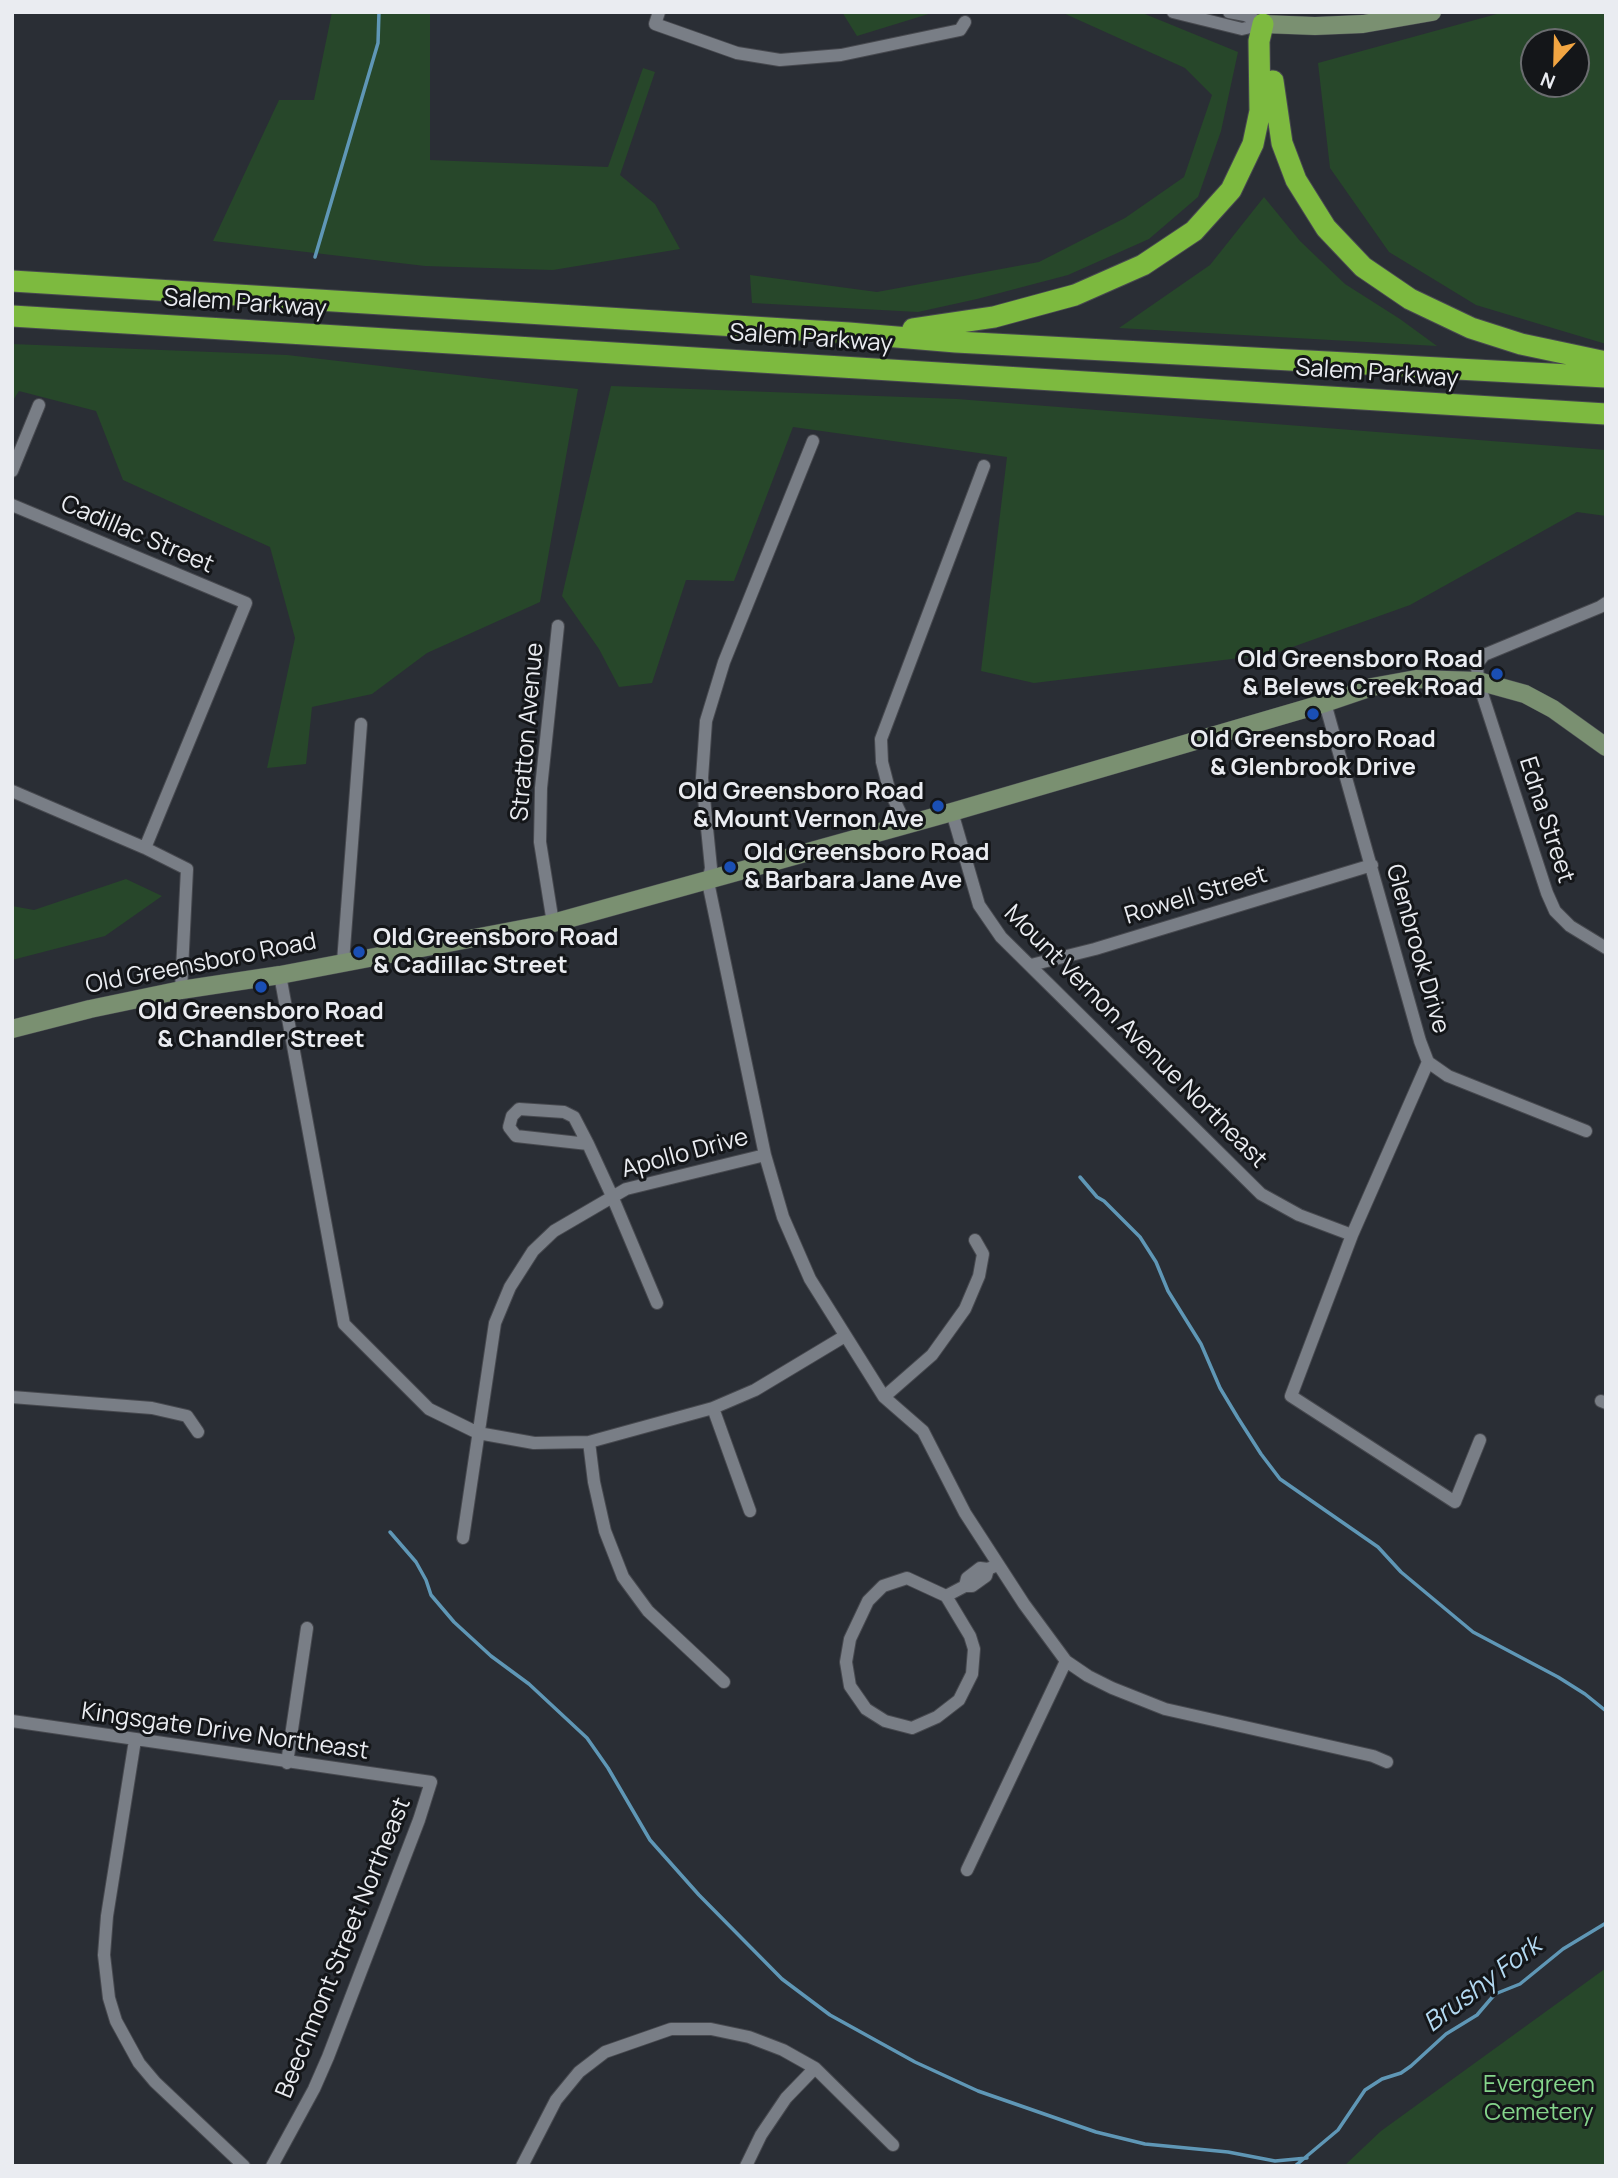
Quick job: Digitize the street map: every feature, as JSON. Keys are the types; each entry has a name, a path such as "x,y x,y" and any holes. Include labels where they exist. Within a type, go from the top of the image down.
{"highway":[{"path":"849,333 945,326 1022,311 1110,281 1178,244 1202,225 1221,204 1248,159 1260,111 1259,41 1263,24"},
{"path":"1263,24 1270,40 1277,123 1288,162 1315,214 1351,255 1393,289 1460,324 1521,344 1606,362"},
{"name":"Salem Parkway","path":"12,281 956,342 1606,377"},
{"name":"Salem Parkway","path":"12,316 1606,414"}],"street":[{"path":"1173,12 1242,29 1263,24 1363,24 1432,12"},
{"path":"1229,12 1245,15 1263,24"},
{"path":"657,18 737,54 780,60 841,55 960,30 965,22"},
{"path":"12,471 39,405"},
{"path":"814,441 724,662 706,722 702,779 711,869 708,881 765,1155 783,1217 810,1279 845,1336 884,1397 923,1431 993,1567 1066,1661 1112,1688 1166,1709 1373,1756 1387,1762"},
{"path":"906,825 889,789 882,762 881,739 984,466"},
{"name":"Cadillac Street","path":"12,505 246,603 145,848"},
{"path":"1478,681 1477,664 1484,655 1604,608"},
{"name":"Stratton Avenue","path":"554,923 540,842 541,788 558,626"},
{"name":"Old Greensboro Road","path":"12,1029 181,990 280,975 554,923 952,812 1373,687 1420,678 1478,681 1534,699 1606,747"},
{"name":"Edna Street","path":"1478,681 1547,894 1555,911 1570,926 1606,948"},
{"name":"Glenbrook Drive","path":"1325,703 1428,1062 1352,1235 1291,1395 1455,1502 1479,1440"},
{"path":"344,962 361,724"},
{"path":"12,791 187,869 181,990"},
{"name":"Mount Vernon Avenue Northeast","path":"952,812 979,905 1002,937 1261,1194 1299,1215 1352,1235"},
{"name":"Rowell Street","path":"1031,965 1372,865"},
{"path":"280,975 344,1324 429,1409 478,1433 534,1443 589,1442 713,1408 755,1390 845,1336"},
{"path":"1428,1062 1448,1076 1586,1131"},
{"path":"587,1144 516,1136 509,1127 512,1116 519,1109 564,1112 574,1117 587,1144 612,1196 657,1303"},
{"name":"Apollo Drive","path":"463,1538 495,1323 521,1266 542,1240 626,1189 765,1155"},
{"path":"884,1397 932,1355 965,1309 979,1276 983,1254 975,1240"},
{"path":"12,1397 152,1408 187,1416 198,1432"},
{"path":"713,1408 750,1511"},
{"path":"589,1442 594,1482 605,1531 623,1577 648,1611 724,1682"},
{"path":"946,1596 965,1586 972,1586 993,1567"},
{"path":"907,1578 946,1596 970,1636 974,1649 972,1674 959,1700 937,1717 912,1728 885,1721 866,1709 850,1686 846,1662 850,1639 867,1601 883,1586 907,1578"},
{"path":"287,1763 307,1628"},
{"path":"967,1870 1066,1661"},
{"name":"Kingsgate Drive Northeast","path":"12,1721 432,1782"},
{"path":"135,1740 107,1916 104,1955 108,1998 116,2021 139,2063 155,2082 244,2166"},
{"name":"Beechmont Street Northeast","path":"272,2166 314,2090 328,2057 432,1782"},
{"path":"522,2166 556,2099 579,2072 605,2052 671,2029 711,2029 750,2037 783,2050 814,2068 893,2145"},
{"path":"747,2166 761,2135 786,2098 814,2068"}],"green space":[{"path":"332,12 430,12 430,160 608,167 643,68 655,72 620,175 655,204 680,249 553,270 425,266 213,241 279,100 314,100"},
{"path":"842,12 935,12 857,36"},
{"path":"1061,12 1140,12 1238,52 1221,131 1198,197 1149,239 1068,275 977,299 918,312 752,303 750,275 877,292 1039,262 1125,218 1184,177 1212,95 1185,68"},
{"path":"1504,12 1606,12 1606,344 1476,305 1389,252 1330,168 1318,63"},
{"path":"1264,197 1300,241 1345,284 1437,346 1119,328 1210,265"},
{"path":"12,344 287,355 578,389 540,602 427,653 372,694 312,707 306,764 267,768 295,638 270,547 123,480 96,411 19,391 12,402"},
{"path":"611,386 957,399 1606,450 1606,516 1577,512 1410,605 1273,654 1034,683 981,671 1007,457 793,427 734,581 686,580 652,683 619,687 599,649 562,596"},
{"path":"126,879 162,896 105,936 12,960 12,906 34,910"},
{"name":"Evergreen Cemetery","path":"1606,1968 1606,2166 1344,2166 1381,2131"}],"waterway":[{"path":"315,257 378,43 379,12"},
{"path":"1080,1177 1097,1197 1140,1237 1156,1262 1168,1291 1201,1344 1220,1388 1261,1454 1280,1479 1378,1547 1401,1572 1473,1632 1558,1677 1606,1711"},
{"path":"390,1532 416,1562 431,1595 454,1622 491,1656 529,1684 587,1738 608,1768 650,1840 699,1895 782,1979 830,2015 915,2062 978,2091 1096,2132 1145,2144 1228,2152 1275,2161 1307,2158"},
{"name":"Brushy Fork","path":"1295,2166 1338,2130 1365,2090 1382,2079 1401,2073 1446,2034 1477,2015 1495,1994 1520,1984 1563,1949 1606,1923"}],"place":[{"name":"Old Greensboro Road & Belews Creek Road","path":"1497,674"},
{"name":"Old Greensboro Road & Glenbrook Drive","path":"1313,714"},
{"name":"Old Greensboro Road & Mount Vernon Ave","path":"938,806"},
{"name":"Old Greensboro Road & Barbara Jane Ave","path":"730,867"},
{"name":"Old Greensboro Road & Cadillac Street","path":"359,952"},
{"name":"Old Greensboro Road & Chandler Street","path":"261,987"}]}
